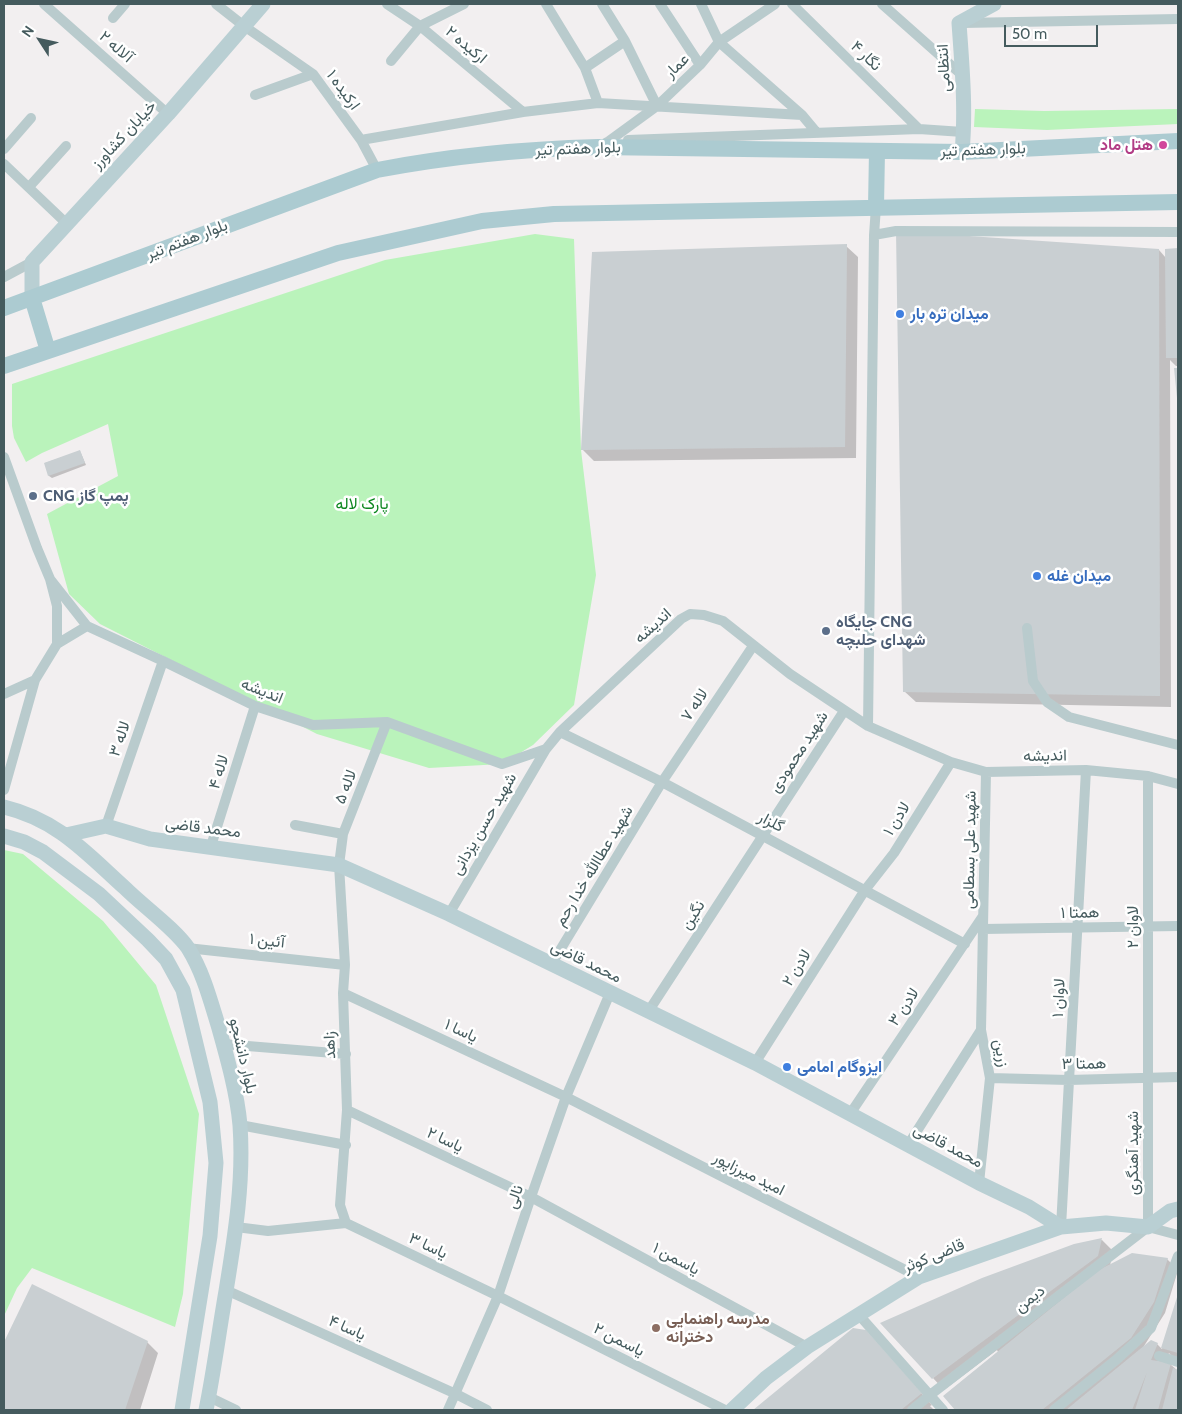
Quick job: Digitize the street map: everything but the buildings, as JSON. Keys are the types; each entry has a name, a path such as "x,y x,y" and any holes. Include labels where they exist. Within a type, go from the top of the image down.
{"main road":[{"name":"خیابان کشاورز","path":"32,262 168,114 263,4"},
{"name":"انتظامی","path":"962,152 962,75 959,23 984,6"},
{"name":"بلوار هفتم تیر","path":"4,308 296,198 377,170 427,161 543,148 604,144 962,152 1178,141"},
{"path":"876,207 877,151"},
{"path":"4,366 338,253 482,221 554,214 1178,202"},
{"path":"32,262 32,298 48,351"},
{"name":"بلوار دانشجو","path":"4,808 14,810 40,821 66,835 85,850 164,923 187,948 206,983 223,1044 240,1125 240,1176 236,1227 208,1404"},
{"name":"محمد قاضی","path":"66,835 106,826 150,839 339,865 449,914 755,1063 979,1183 1029,1207 1061,1227"},
{"path":"4,836 24,842 43,852 99,894 166,959 183,990 210,1102 216,1163 210,1236 182,1410"},
{"path":"1148,1228 1170,1211 1178,1209"},
{"name":"قاضی کوثر","path":"732,1410 766,1378 807,1347 919,1277 1061,1227 1106,1223 1148,1228"}],"street":[{"name":"آلاله ۲","path":"44,4 168,114"},
{"path":"113,18 125,4"},
{"name":"ارکیده ۱","path":"216,4 313,74 361,140 377,170"},
{"name":"ارکیده ۲","path":"388,4 420,26 523,112"},
{"path":"391,62 420,26 464,4"},
{"path":"546,4 586,68 598,103"},
{"path":"602,4 625,41 657,106"},
{"path":"660,4 700,65"},
{"path":"701,4 719,42 802,114 817,133"},
{"name":"عمار","path":"604,144 657,106 700,65 719,42 775,4"},
{"name":"نگار ۴","path":"792,4 919,129"},
{"path":"882,4 962,75"},
{"path":"959,23 1178,19"},
{"path":"586,68 625,41"},
{"path":"256,95 313,74"},
{"path":"361,140 523,112 598,103 802,114"},
{"path":"4,149 31,118"},
{"path":"604,144 919,129 963,132"},
{"path":"29,187 66,146"},
{"path":"4,164 66,224"},
{"path":"868,726 874,235 876,207"},
{"path":"874,235 896,231 1178,232"},
{"path":"4,277 32,262"},
{"path":"4,456 30,531 50,578 57,606 57,644"},
{"path":"4,790 35,680 57,644 87,626 50,578"},
{"name":"اندیشه","path":"87,626 163,660 255,706 313,725 387,722 502,764 546,749 560,732 681,619 690,614 704,615 723,621 790,674 868,726 951,762 986,772 1086,770 1148,776 1178,784"},
{"path":"1026,628 1033,681 1047,702 1069,717 1178,744"},
{"name":"لاله ۷","path":"662,782 753,646"},
{"name":"لاله ۳","path":"106,826 163,660"},
{"path":"4,694 35,680"},
{"name":"لاله ۴","path":"211,846 255,706"},
{"name":"شهید محمودی","path":"763,835 844,711"},
{"name":"لاله ۵","path":"339,865 343,834 387,722"},
{"name":"گلزار","path":"560,732 662,782 965,944"},
{"name":"شهید حسن یزدانی","path":"449,914 546,749"},
{"name":"لادن ۱","path":"865,890 894,853 951,762"},
{"name":"لاوان ۱","path":"1061,1227 1086,770"},
{"name":"شهید علی بسطامی","path":"983,929 986,772"},
{"name":"لاوان ۲","path":"1148,776 1148,1078"},
{"name":"شهید عطاالله خدا رحم","path":"552,965 662,782"},
{"path":"296,825 343,834"},
{"name":"نگین","path":"648,1012 763,835"},
{"name":"زاهد","path":"339,865 344,965 343,993 347,1110 346,1146 340,1205 346,1223"},
{"name":"لادن ۲","path":"755,1063 865,890"},
{"name":"لادن ۳","path":"850,1114 983,916"},
{"name":"همتا ۱","path":"983,929 1178,926"},
{"name":"زرین","path":"979,1183 990,1078 981,1030 983,929"},
{"name":"آئین ۱","path":"187,948 344,965"},
{"name":"یاسا ۱","path":"343,993 566,1097"},
{"name":"نالی","path":"448,1410 498,1296 530,1197 566,1097 610,993"},
{"path":"908,1145 981,1030"},
{"path":"223,1044 346,1054"},
{"name":"همتا ۳","path":"990,1078 1069,1080 1178,1077"},
{"name":"شهید آهنگری","path":"1148,1078 1148,1228"},
{"name":"امید میرزاپور","path":"566,1097 919,1277"},
{"name":"یاسا ۲","path":"347,1110 530,1197"},
{"path":"240,1125 346,1146"},
{"name":"یاسمن ۱","path":"530,1197 807,1347"},
{"path":"236,1227 268,1231 346,1223"},
{"name":"یاسا ۳","path":"346,1223 498,1296"},
{"path":"1148,1228 1178,1235"},
{"name":"دیمن","path":"912,1410 1148,1228"},
{"path":"1054,1410 1116,1360 1151,1328 1178,1256"},
{"name":"یاسا ۴","path":"226,1290 456,1394"},
{"name":"یاسمن ۲","path":"498,1296 725,1410"},
{"path":"859,1315 943,1410"},
{"path":"1159,1356 1178,1362"},
{"path":"456,1394 487,1410"},
{"path":"208,1404 236,1410"}],"green space":[{"path":"975,109 1044,111 1178,109 1178,124 1047,130 974,127"},
{"name":"پارک لاله","path":"535,234 574,239 581,450 596,575 574,705 533,745 502,764 429,768 317,734 100,624 69,594 47,514 118,476 108,424 26,462 14,438 12,426 12,384 385,260"},
{"path":"4,850 23,854 103,921 156,985 199,1114 183,1294 175,1327 32,1268 17,1288 4,1316"}],"place":[{"name":"هتل ماد","path":"1163,145"},
{"name":"میدان تره بار","path":"900,314"},
{"name":"CNG پمپ گاز","path":"33,496"},
{"name":"میدان غله","path":"1037,576"},
{"name":"جایگاه CNG شهدای حلبچه","path":"826,631"},
{"name":"ایزوگام امامی","path":"787,1067"},
{"name":"مدرسه راهنمایی دخترانه","path":"656,1328"}]}
